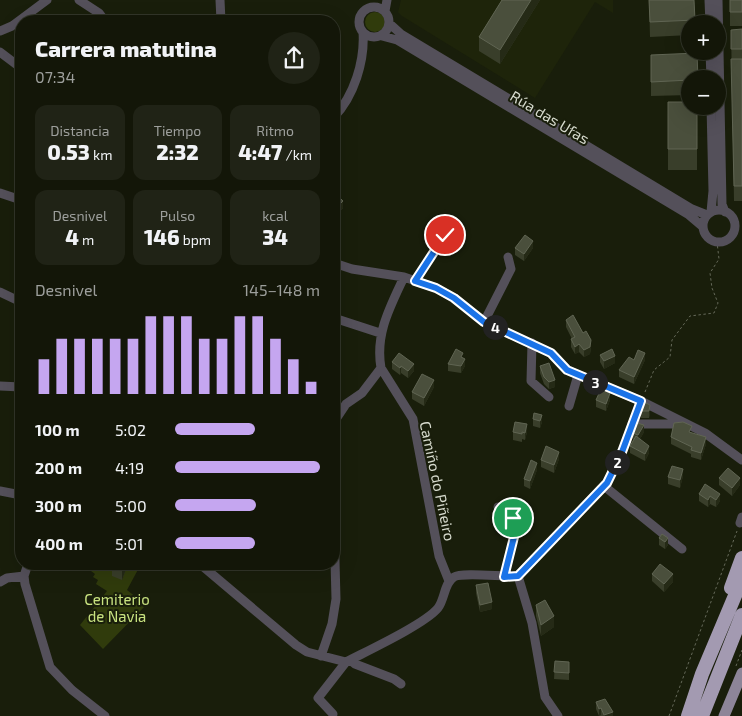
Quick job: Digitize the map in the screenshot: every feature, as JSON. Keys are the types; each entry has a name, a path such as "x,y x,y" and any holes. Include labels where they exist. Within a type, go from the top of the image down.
{"highway":[{"path":"715,640 716,626 742,558"},
{"path":"688,716 715,640 742,579"},
{"path":"702,716 742,615"}],"main road":[{"path":"724,716 742,672"}],"street":[{"path":"27,15 47,0"},
{"path":"79,0 93,4 101,15"},
{"path":"220,0 221,15"},
{"path":"364,49 379,37 390,24 385,11 386,0"},
{"path":"709,0 710,15"},
{"path":"718,0 722,204 726,212 738,224 731,237"},
{"path":"340,109 348,96 364,49 360,17 362,13 374,4 385,11"},
{"path":"0,31 15,24"},
{"name":"Rúa das Ufas","path":"390,24 401,34 692,209 709,213 726,212"},
{"path":"363,32 379,37"},
{"name":"Rúa das Ufas","path":"379,37 397,40 689,215 702,226 706,237 717,242"},
{"path":"0,52 15,63"},
{"path":"702,226 709,213 713,191 711,115"},
{"path":"0,193 15,198"},
{"path":"717,242 742,235"},
{"path":"484,322 511,270 508,257"},
{"path":"340,265 352,269 404,278 436,288 454,298 484,322 532,343 555,356 567,370 641,401 705,432 742,460"},
{"name":"Camiño do Piñeiro","path":"404,278 380,333 381,368 412,419 439,556 449,581"},
{"path":"0,292 15,299"},
{"path":"340,320 380,333"},
{"path":"532,343 532,381 549,397"},
{"path":"340,413 346,404 362,394 381,368"},
{"path":"569,406 578,375"},
{"path":"0,386 15,387"},
{"path":"333,714 318,698 348,661 438,608 449,581 455,576 465,574 504,577 518,576 604,486 622,452 641,401"},
{"path":"632,424 679,424"},
{"path":"604,486 682,549"},
{"path":"0,491 15,494"},
{"path":"498,506 504,508 518,521 504,577"},
{"path":"26,570 24,576 50,667 72,690 105,716"},
{"path":"207,570 306,652 348,661 394,678 401,684"},
{"path":"321,656 332,624 335,607 332,570"},
{"path":"0,581 24,576"},
{"path":"518,576 532,623 546,697 558,716"}],"path":[{"path":"415,281 445,235"},
{"path":"641,401 654,370 670,357 672,340 690,316 714,313 718,303 712,288 710,273 719,259 717,242"},
{"path":"669,716 741,520"}],"shaded area":[{"path":"401,0 613,0 613,13 595,2 535,98 402,16 398,12"}],"green space":[{"path":"375,12 382,15 385,22 382,29 375,32 368,29 365,22 368,15"},
{"name":"Cemiterio de Navia","path":"138,570 127,590 146,605 103,649 80,625 107,591 96,584 98,580 93,577 95,574 91,571"}],"building":[{"path":"502,0 531,0 500,50 479,37"},
{"path":"649,0 694,0 695,15 681,15 681,21 650,22"},
{"path":"730,0 742,0 742,12 730,12"},
{"path":"742,29 742,49 731,49 731,30"},
{"path":"681,54 681,60 697,60 698,70 681,70 681,80 651,82 651,55"},
{"path":"731,59 742,59 742,186 734,186"},
{"path":"668,102 681,102 681,115 697,115 697,149 668,149"},
{"path":"525,235 533,241 524,254 515,248"},
{"path":"573,315 583,333 586,331 591,340 590,347 584,350 579,344 575,347 571,339 575,337 566,320"},
{"path":"456,349 463,353 461,357 465,359 461,366 448,364"},
{"path":"612,349 615,356 604,361 600,355"},
{"path":"638,350 645,353 634,377 619,370 629,357 634,360"},
{"path":"399,353 414,364 408,371 392,362"},
{"path":"549,363 555,380 549,382 544,377 540,366"},
{"path":"422,374 434,380 424,398 412,392"},
{"path":"601,389 610,393 606,404 596,400"},
{"path":"644,402 650,405 649,411 641,411"},
{"path":"534,413 542,415 540,421 533,419"},
{"path":"515,422 527,424 525,433 513,432"},
{"path":"683,422 692,426 689,432 706,437 701,453 691,450 692,447 671,437 674,423"},
{"path":"637,423 644,425 638,435 633,433"},
{"path":"636,436 649,446 645,454 630,446"},
{"path":"546,446 559,452 554,465 541,460"},
{"path":"531,460 537,463 530,481 524,479"},
{"path":"672,466 683,469 680,480 668,477"},
{"path":"728,468 740,478 732,488 719,478"},
{"path":"705,484 720,494 716,500 710,496 708,500 699,494"},
{"path":"662,534 668,538 665,542 659,538"},
{"path":"660,564 673,574 664,584 652,574"},
{"path":"488,583 492,602 480,605 476,585"},
{"path":"545,600 554,616 541,625 536,605"},
{"path":"555,661 569,662 569,673 554,672"},
{"path":"605,699 613,712 604,715 596,702"}],"route":[{"path":"445,235 415,281 436,288 454,298 484,322 538,345 560,360 567,370 641,401 622,452 607,483 518,576 504,577 518,521 516,518 513,518"}]}
